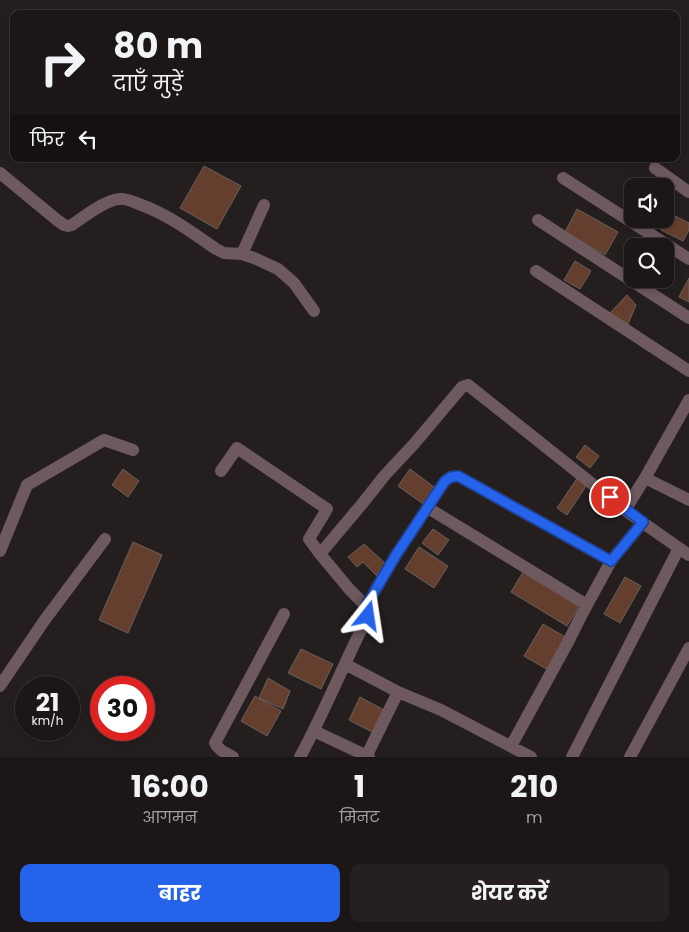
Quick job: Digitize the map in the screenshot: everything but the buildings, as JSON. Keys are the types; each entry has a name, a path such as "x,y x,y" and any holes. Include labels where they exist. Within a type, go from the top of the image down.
{"street":[{"path":"655,168 689,192"},
{"path":"0,173 57,220 68,226 118,198 155,210 224,253 242,254 278,269 294,283 314,311"},
{"path":"563,178 689,259"},
{"path":"242,254 264,206"},
{"path":"538,220 689,318"},
{"path":"536,271 689,371"},
{"path":"320,554 385,475 462,387 465,386 472,388 625,510 684,552 572,757"},
{"path":"625,510 689,400"},
{"path":"0,552 27,485 104,440 133,450"},
{"path":"221,471 237,448 327,509 309,538 320,554 369,611 314,731 300,757"},
{"path":"366,606 396,555 445,481 451,477 458,476 611,561"},
{"path":"645,478 689,500"},
{"path":"428,508 587,605"},
{"path":"511,746 611,561 643,522"},
{"path":"0,686 44,621 105,538"},
{"path":"233,757 216,747 215,743 284,614"},
{"path":"630,757 689,648"},
{"path":"345,664 398,692 441,710 531,757"},
{"path":"314,731 367,757 398,692"}],"route":[{"path":"368,616 369,611 366,606 396,555 445,481 451,477 458,476 611,561 643,522 610,497"}]}
